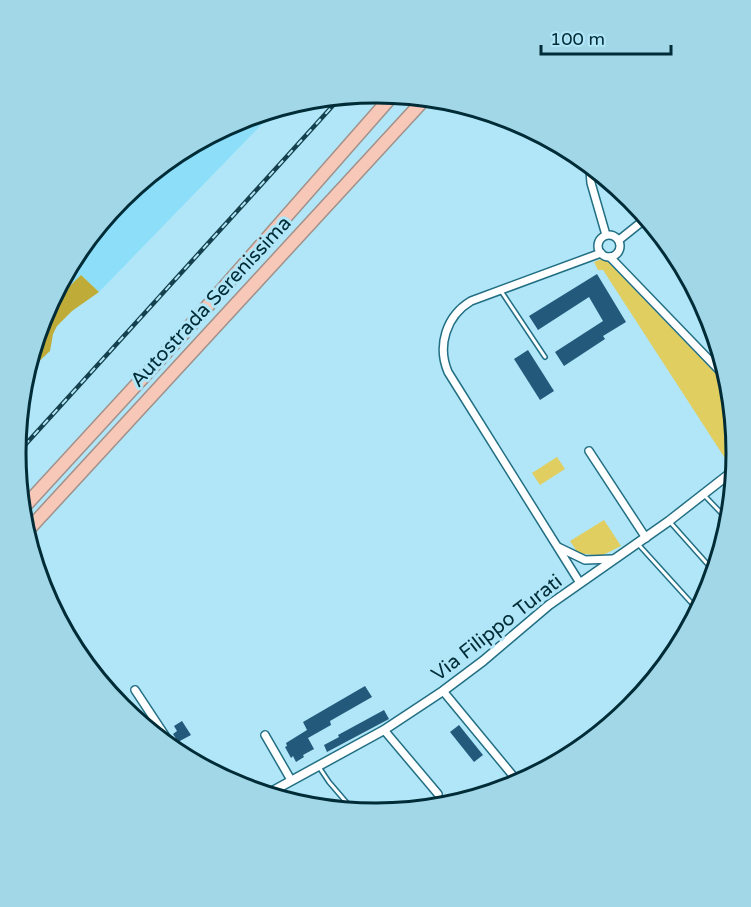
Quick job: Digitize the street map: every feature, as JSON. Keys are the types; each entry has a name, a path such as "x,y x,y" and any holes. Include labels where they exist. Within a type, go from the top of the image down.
{"highway":[{"name":"Autostrada Serenissima","path":"29,503 183,334 385,103"},
{"name":"Autostrada Serenissima","path":"33,525 419,106"}],"street":[{"path":"591,177 606,235"},
{"path":"619,240 639,223"},
{"path":"601,253 599,242 606,235 614,235 619,240 620,251 610,257"},
{"path":"580,584 448,372 444,362 444,338 454,315 471,301 601,253 610,257 715,365"},
{"path":"590,452 646,538"},
{"name":"Via Filippo Turati","path":"276,789 384,730 443,692 549,605 646,538 725,477"},
{"path":"556,546 585,560 615,559"},
{"path":"135,690 162,731"},
{"path":"443,692 513,775"},
{"path":"384,730 438,794"},
{"path":"265,735 291,780"}],"lane":[{"path":"500,290 545,357"},
{"path":"704,494 721,512"},
{"path":"669,521 708,564"},
{"path":"638,543 691,603"},
{"path":"318,765 347,802"}],"shaded area":[{"path":"264,122 99,292 81,275 69,287 72,278 98,240 145,190 181,162 201,150"},
{"path":"602,259 608,262 717,374 723,408 726,459 603,270 598,270 594,262"},
{"path":"81,275 99,292 72,311 57,326 50,351 37,363 52,320 69,287"},
{"path":"557,457 565,469 540,485 532,473"},
{"path":"604,520 621,546 601,556 578,553 570,541"}],"building":[{"path":"597,274 626,322 603,336 605,339 564,366 555,352 603,321 589,297 538,330 529,316"},
{"path":"528,350 554,391 540,400 514,359"},
{"path":"365,686 372,697 330,721 331,725 308,738 314,749 303,755 304,757 296,762 293,756 291,758 285,747 286,743 307,730 303,722"},
{"path":"384,710 389,719 327,752 324,745"},
{"path":"182,721 191,735 178,742 173,734 177,731 174,726"},
{"path":"459,725 483,755 474,762 450,732"}],"railway":[{"path":"26,444 333,106"}]}
